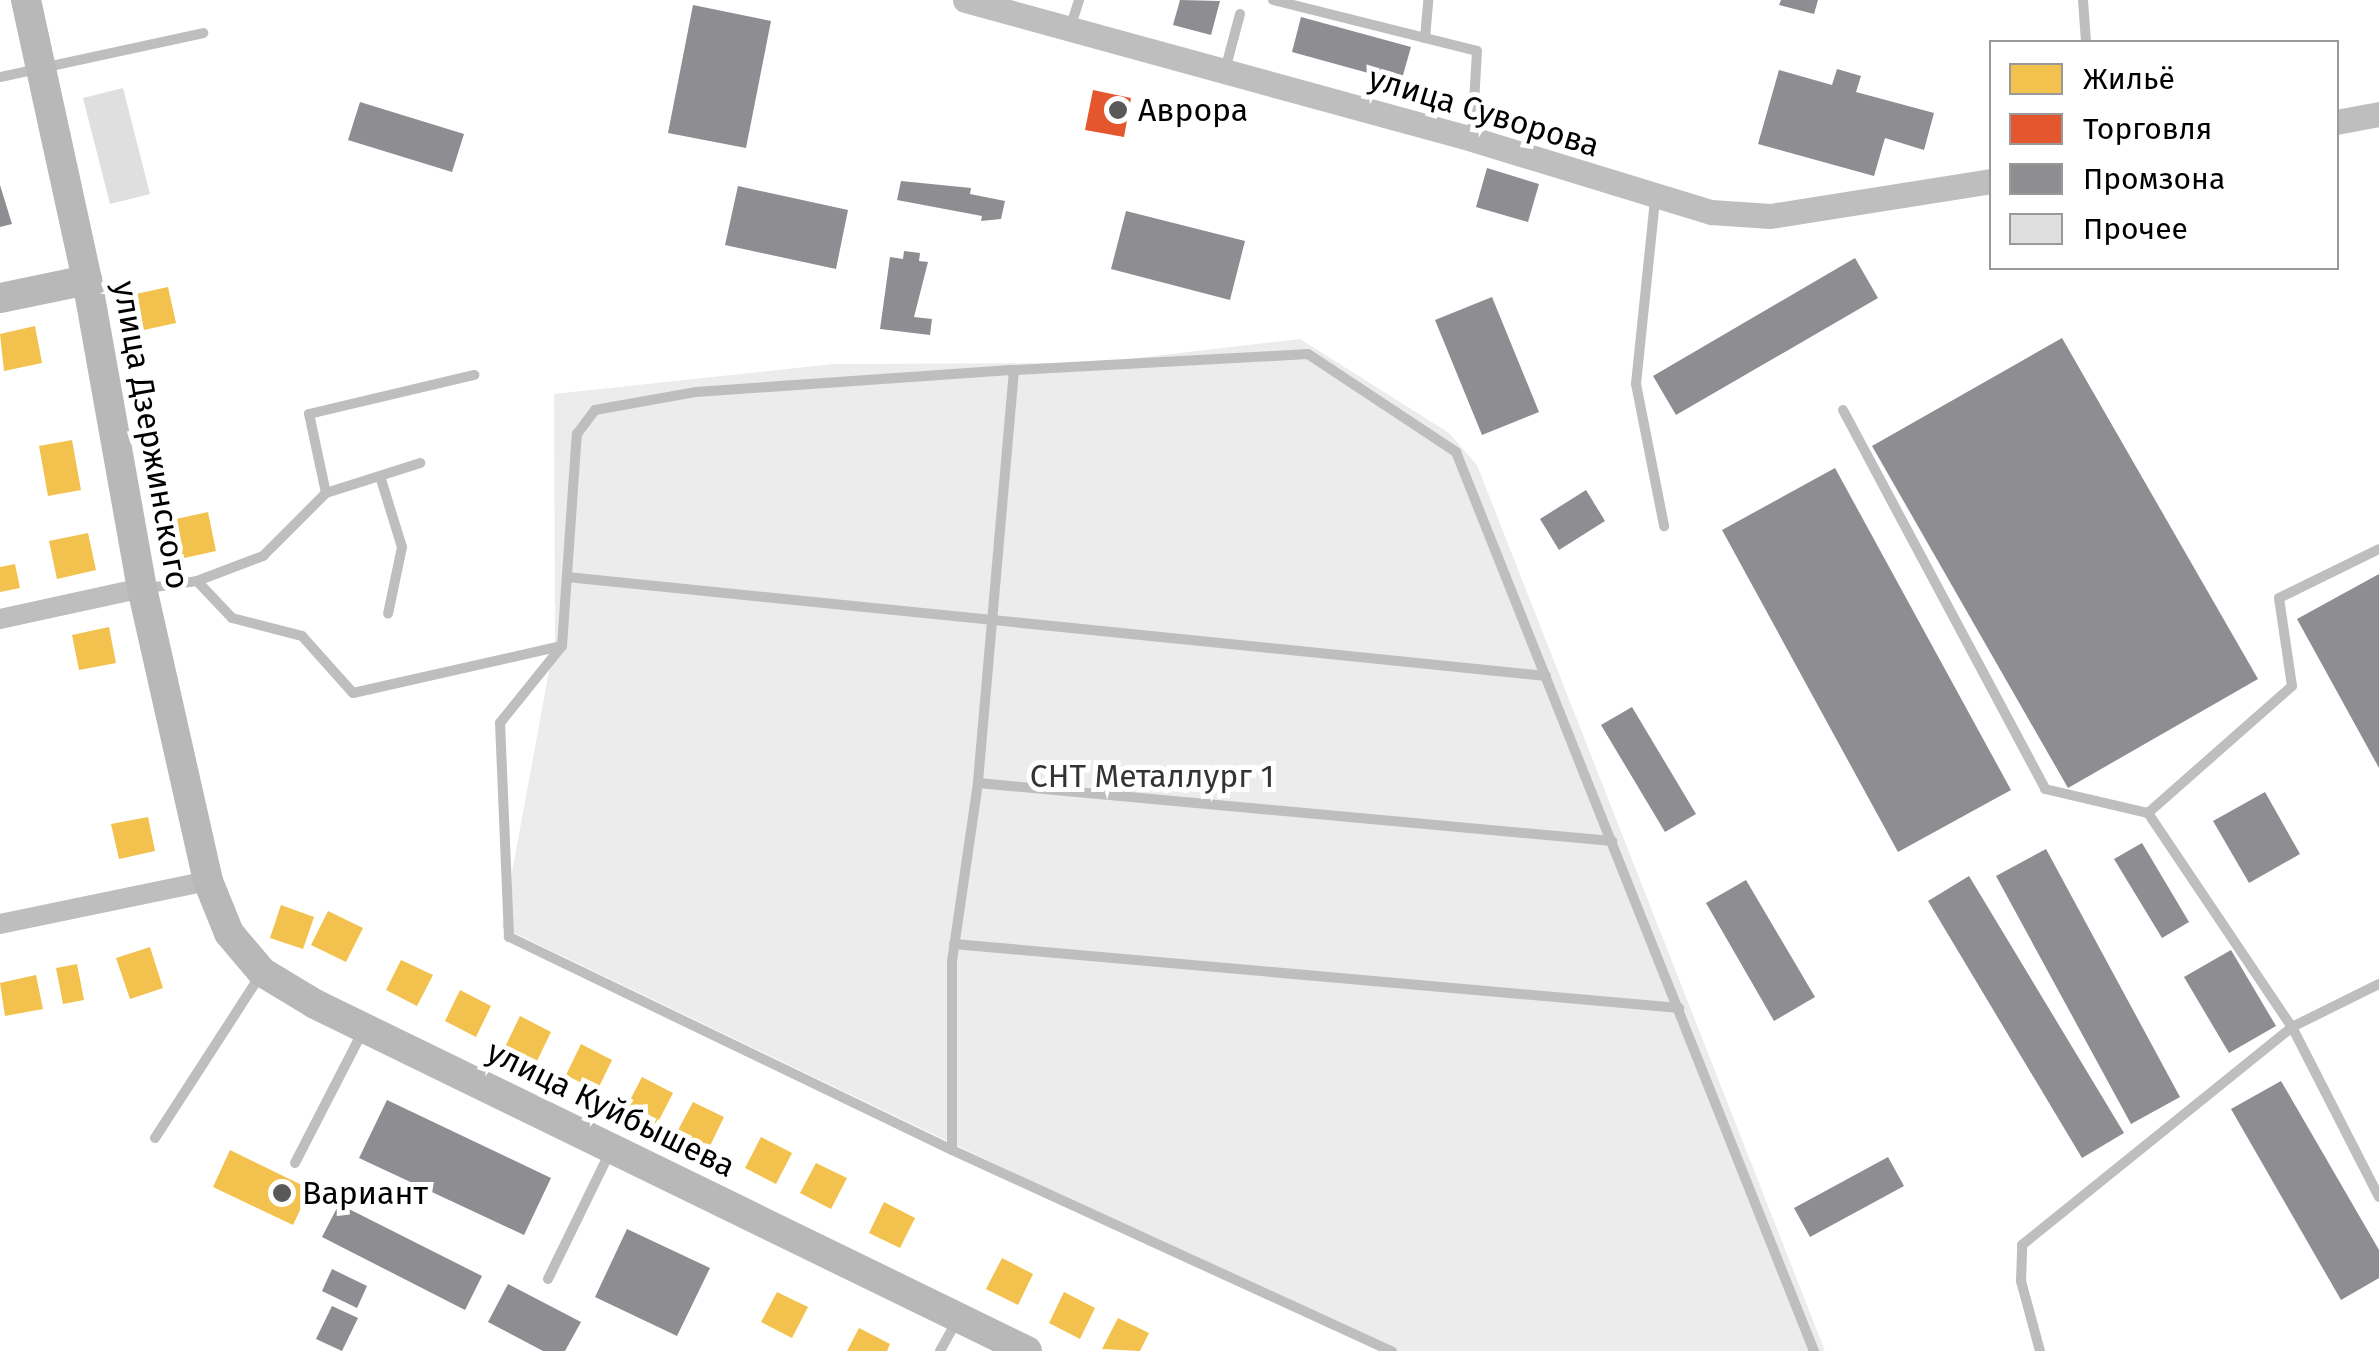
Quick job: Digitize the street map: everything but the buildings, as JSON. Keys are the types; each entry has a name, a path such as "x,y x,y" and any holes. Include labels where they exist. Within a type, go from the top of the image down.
{"main road":[{"name":"улица Дзержинского","path":"26,0 88,280 142,588 208,881"},
{"path":"0,298 88,280"},
{"name":"улица Куйбышева","path":"208,881 229,933 262,972 364,1028 1027,1351"}],"street":[{"name":"улица Суворова","path":"965,0 1472,139 1654,200 1770,216 1989,182"},
{"path":"2339,121 2379,114"},
{"path":"0,619 142,588"},
{"path":"0,924 208,881"}],"lane":[{"path":"1070,30 1079,0"},
{"path":"1273,0 1477,51 1472,139"},
{"path":"1424,38 1428,0"},
{"path":"2084,0 2086,40"},
{"path":"1225,71 1240,14"},
{"path":"0,77 203,33"},
{"path":"1654,200 1636,384 1664,526"},
{"path":"1392,1351 952,1150 509,937 500,723 562,646 577,434 595,410 696,392 1308,354 1456,452 1814,1351"},
{"path":"952,1150 954,944 978,783 1014,370"},
{"path":"326,493 310,414 474,376"},
{"path":"1842,410 2044,788 2148,813 2292,1028 2379,1196"},
{"path":"142,588 197,581 262,556 326,493 420,463"},
{"path":"380,476 402,546 388,614"},
{"path":"2148,813 2292,686 2279,598 2379,550"},
{"path":"567,577 1546,676"},
{"path":"197,581 232,618 302,636 353,693 562,646"},
{"path":"978,783 1612,841"},
{"path":"954,944 1679,1008"},
{"path":"155,1138 262,972"},
{"path":"2040,1351 2027,1316 2022,1245 2292,1028 2379,984"},
{"path":"295,1163 364,1028"},
{"path":"548,1280 612,1148"},
{"path":"940,1351 958,1316"}],"green space":[{"name":"СНТ Металлург 1","path":"1300,339 1449,433 1477,465 1825,1351 1384,1351 502,927 555,638 554,394 833,364 1093,363"}],"place":[{"name":"Аврора","path":"1118,110"},
{"name":"Вариант","path":"282,1193"}]}
